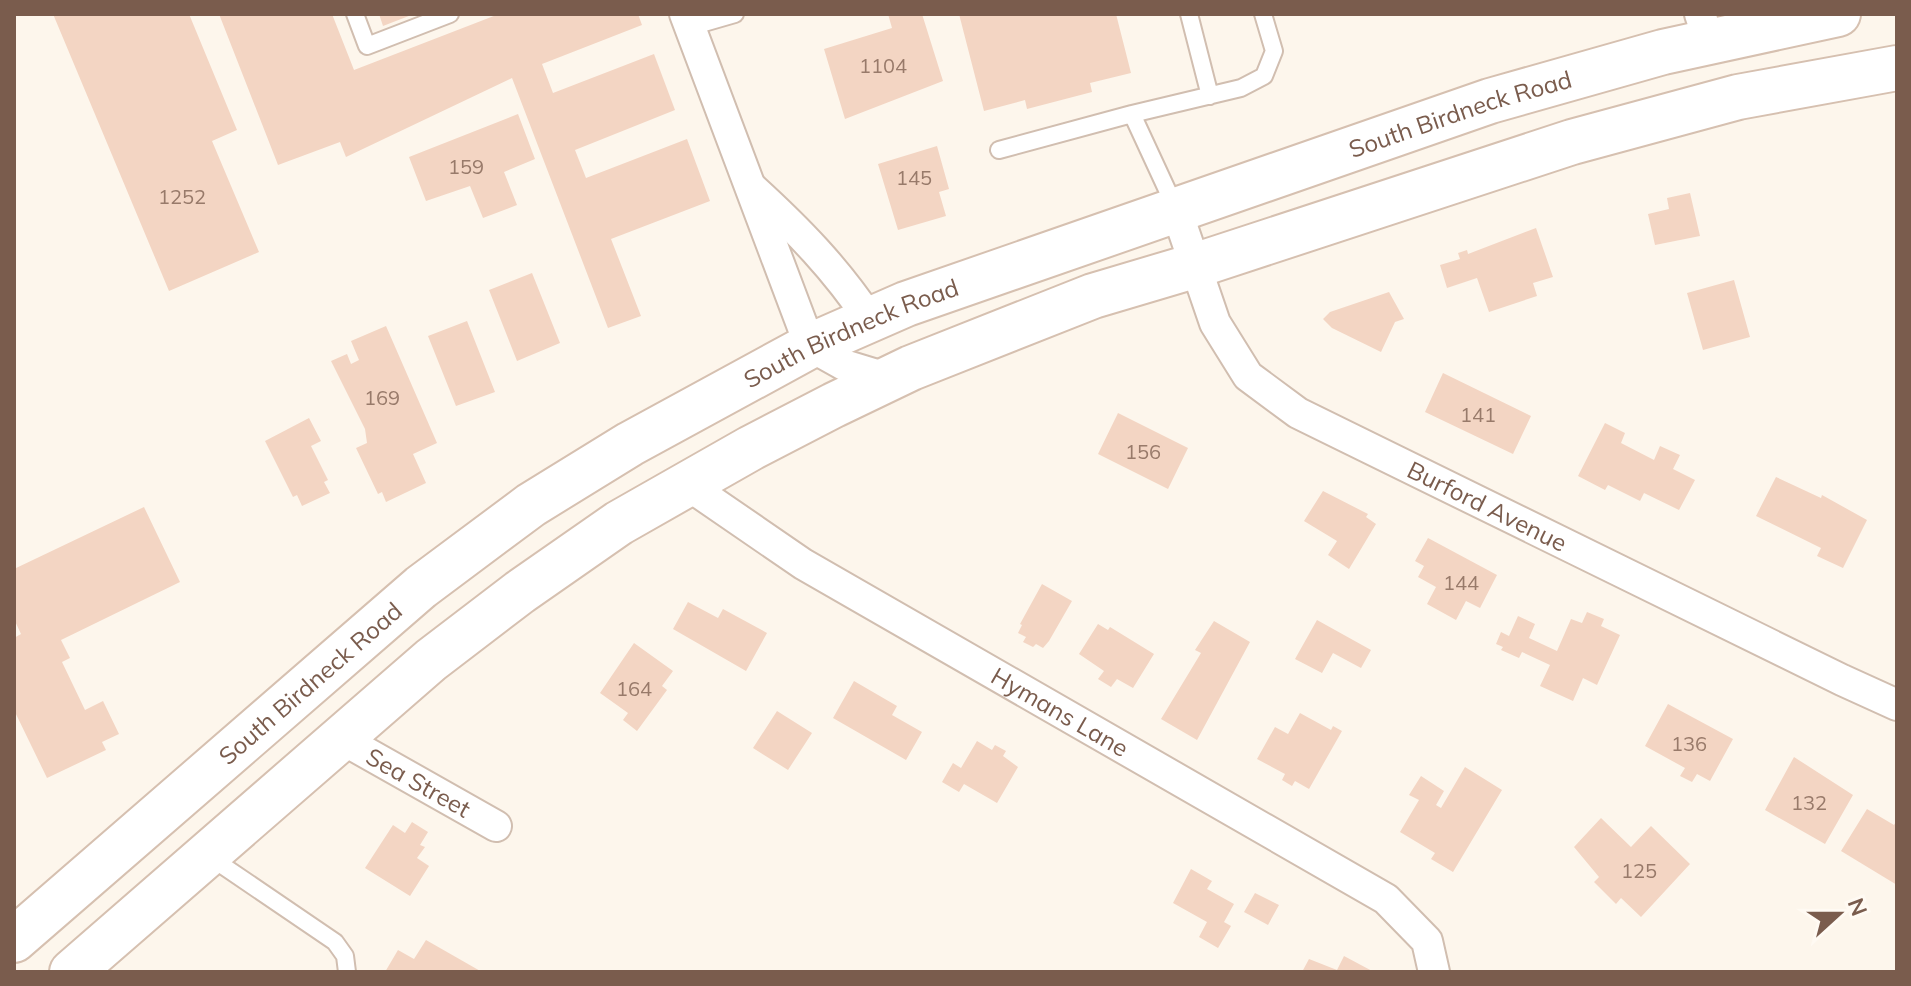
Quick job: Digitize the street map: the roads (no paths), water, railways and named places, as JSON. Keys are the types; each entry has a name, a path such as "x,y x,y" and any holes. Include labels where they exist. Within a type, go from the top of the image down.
{"main road":[{"name":"South Birdneck Road","path":"14,940 421,587 531,505 726,390 810,346 906,304 1490,101 1593,71 1704,27 1838,14"},
{"path":"72,972 431,660 520,592 619,523 751,448 890,379 1093,296 1572,142 1738,97 1897,68"}],"street":[{"path":"687,21 810,346 844,365 890,379"},
{"path":"749,185 804,236 845,282 870,320"},
{"name":"Burford Avenue","path":"1176,209 1215,323 1248,376 1298,413 1897,705"},
{"name":"Hymans Lane","path":"688,485 803,564 1386,899 1427,941 1434,972"},
{"name":"Sea Street","path":"342,739 496,826"}],"lane":[{"path":"355,14 367,46 450,14"},
{"path":"687,21 735,14"},
{"path":"1189,14 1210,96"},
{"path":"999,150 1241,88 1264,76 1270,66 1274,51 1263,14"},
{"path":"1132,114 1176,209"},
{"path":"209,856 335,942 345,956 347,972"}]}
